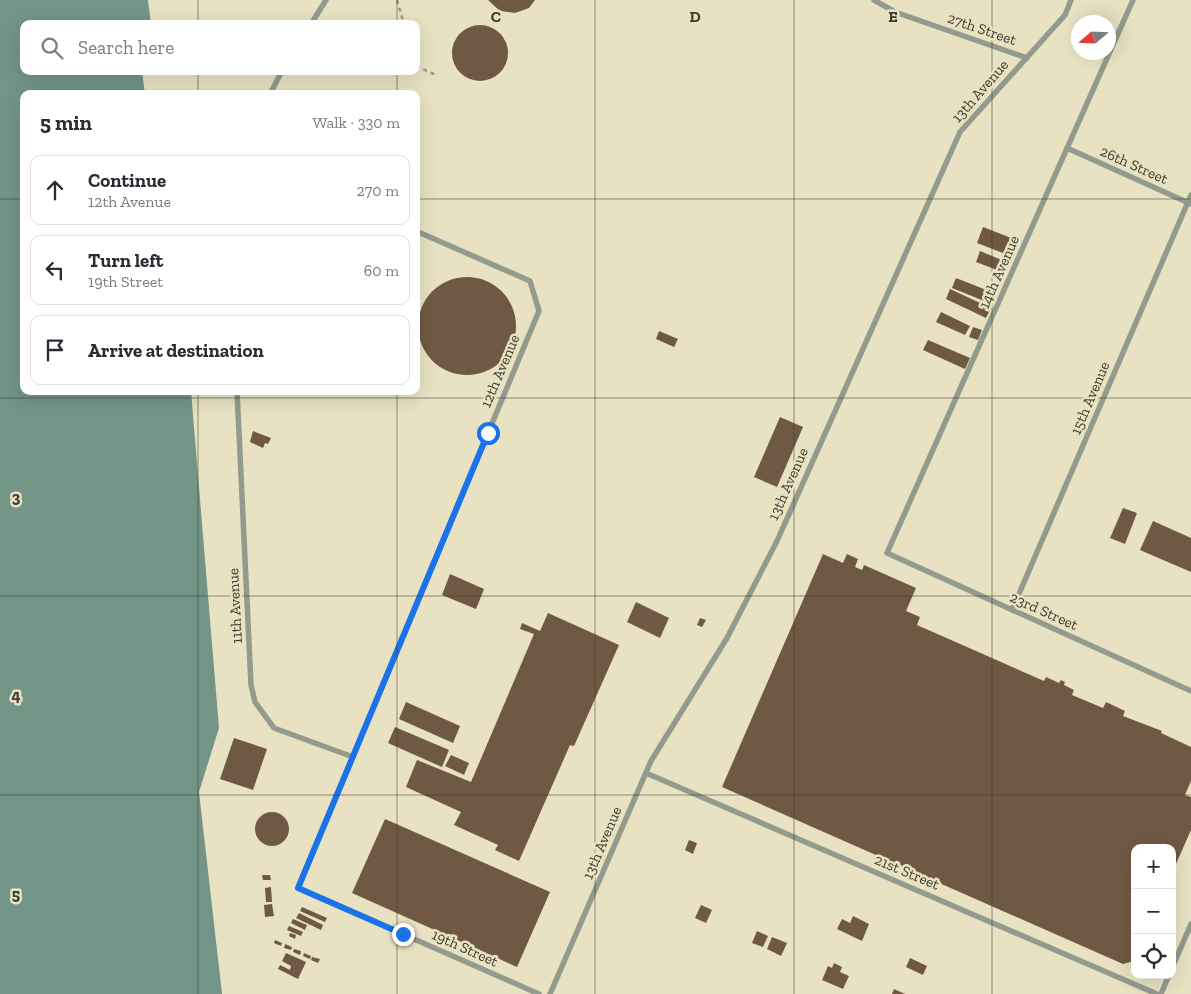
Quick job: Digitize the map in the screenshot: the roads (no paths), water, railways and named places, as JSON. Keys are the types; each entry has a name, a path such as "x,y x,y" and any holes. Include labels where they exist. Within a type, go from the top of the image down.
{"lane":[{"path":"314,20 326,0"},
{"name":"27th Street","path":"874,0 895,12 1027,58"},
{"name":"13th Avenue","path":"550,994 651,762 727,638 777,541 960,132 1064,15 1071,0"},
{"name":"14th Avenue","path":"887,553 1133,0"},
{"path":"272,90 280,75"},
{"name":"26th Street","path":"1067,148 1189,203"},
{"name":"15th Avenue","path":"1012,610 1191,195"},
{"name":"12th Avenue","path":"298,888 538,311 530,281 420,233"},
{"name":"11th Avenue","path":"237,395 251,685 255,702 274,728 353,757"},
{"name":"23rd Street","path":"887,553 1191,692"},
{"name":"21st Street","path":"646,773 1157,994"},
{"name":"19th Street","path":"298,888 539,994"},
{"path":"1176,959 1191,924"},
{"path":"1161,994 1167,979"}]}
